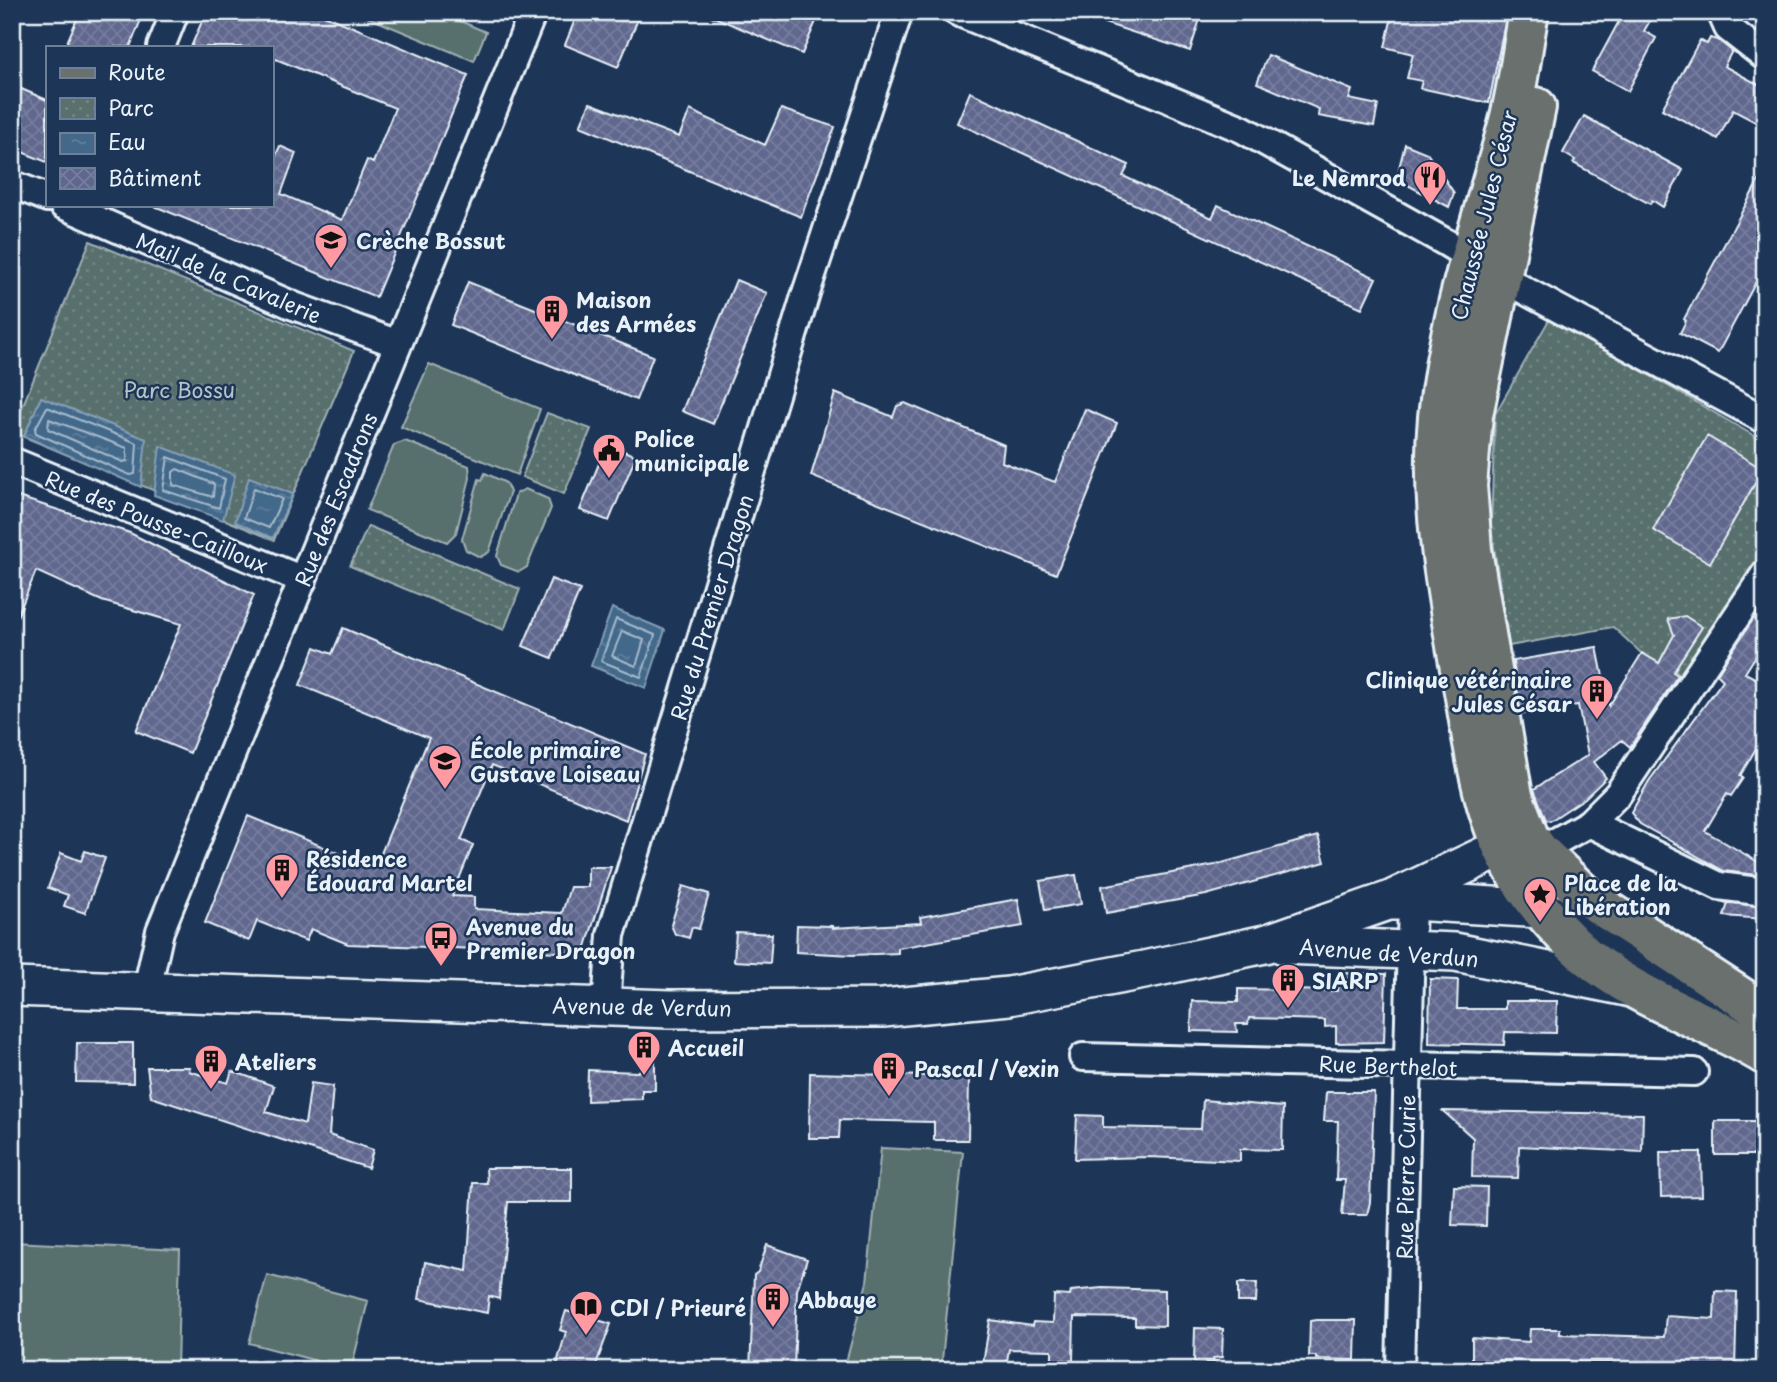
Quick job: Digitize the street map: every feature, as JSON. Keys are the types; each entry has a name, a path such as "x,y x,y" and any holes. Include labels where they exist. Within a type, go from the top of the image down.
{"main road":[{"name":"Chaussée Jules César","path":"1529,12 1509,121 1468,257 1438,415 1436,468 1445,578 1482,793 1501,848 1553,914"},
{"name":"Chaussée Jules César","path":"1553,914 1551,845 1521,821 1513,796 1472,550 1467,486 1473,415 1555,12"},
{"path":"1400,901 1501,848 1551,845"},
{"name":"Avenue de Verdun","path":"12,987 147,989 607,1007 883,1008 1009,996 1265,944 1400,901 1553,914"},
{"path":"1455,952 1537,944 1553,914"},
{"path":"1553,914 1594,963 1636,989 1765,1055"},
{"path":"1553,914 1765,1013"},
{"path":"1553,914 1616,944 1692,992 1765,1031"},
{"name":"Avenue de Verdun","path":"1265,944 1455,952 1636,989"}],"street":[{"path":"161,46 175,12"},
{"name":"Rue des Escadrons","path":"147,989 160,931 533,12"},
{"name":"Rue du Premier Dragon","path":"607,1007 611,936 806,293 899,12"},
{"path":"957,12 1242,130 1503,278 1765,420"},
{"path":"1721,12 1728,28 1765,57"},
{"path":"1503,278 1499,268 1498,247 1509,121"},
{"path":"12,184 46,198"},
{"name":"Mail de la Cavalerie","path":"68,206 96,211 294,306 398,344"},
{"path":"1468,257 1478,287 1478,305 1462,386 1455,451 1458,498 1472,550"},
{"name":"Rue des Pousse-Cailloux","path":"12,461 303,580"},
{"path":"1551,845 1589,823 1618,794 1765,574"},
{"path":"1589,823 1719,886 1765,892"},
{"name":"Rue Pierre Curie","path":"1400,901 1410,950 1400,1370"},
{"name":"Rue Berthelot","path":"1083,1057 1694,1072"}],"green space":[{"path":"355,12 439,12 486,32 474,61"},
{"name":"Parc Bossu","path":"90,241 354,351 274,540 12,432"},
{"path":"1550,318 1765,442 1765,550 1684,676 1642,654 1613,627 1509,646 1491,527 1495,414"},
{"path":"429,364 540,409 517,475 401,427"},
{"path":"547,413 591,429 564,494 522,477"},
{"path":"405,441 469,466 470,478 456,533 447,542 367,510 394,445"},
{"path":"485,473 506,483 510,492 489,552 480,557 466,550 462,539 479,479 482,480"},
{"path":"525,489 548,499 551,508 527,567 519,572 501,565 497,556 516,494"},
{"path":"368,526 520,589 504,630 350,566"},
{"path":"881,1148 963,1152 941,1370 844,1370 867,1282"},
{"path":"12,1242 180,1250 177,1370 12,1370"},
{"path":"267,1275 368,1301 351,1370 249,1343"}],"water":[{"path":"41,397 146,439 141,487 24,436"},
{"path":"160,446 235,475 223,520 154,495"},
{"path":"249,477 293,494 273,538 235,522"},
{"path":"612,608 665,630 646,688 591,666"}],"building":[{"path":"80,12 144,12 130,46 65,46"},
{"path":"206,12 317,12 468,75 376,297 154,206 273,206 273,162 280,146 296,153 281,194 342,220 367,160 373,163 395,108 273,58 273,46 191,46"},
{"path":"578,12 641,12 618,67 565,45"},
{"path":"702,12 820,12 802,54"},
{"path":"1083,12 1189,12 1201,16 1190,51 1083,16"},
{"path":"1393,12 1507,12 1489,103 1420,88 1422,81 1407,78 1413,54 1385,47"},
{"path":"1624,12 1655,12 1644,31 1656,38 1628,91 1592,71"},
{"path":"1710,38 1718,40 1732,51 1724,66 1765,88 1765,127 1733,110 1718,139 1662,109 1700,40 1707,44"},
{"path":"1268,55 1352,90 1349,99 1378,105 1374,126 1318,116 1319,109 1257,83"},
{"path":"12,85 46,100 46,162 12,148"},
{"path":"970,92 1129,165 1123,176 1212,218 1218,205 1376,278 1362,308 957,123"},
{"path":"590,103 679,137 690,110 765,145 781,109 835,127 801,217 580,126"},
{"path":"1584,116 1683,170 1663,207 1652,200 1650,204 1573,163 1575,160 1563,153"},
{"path":"1405,144 1427,153 1454,193 1449,207 1400,181 1403,169 1399,168"},
{"path":"1765,169 1765,265 1718,353 1680,333 1686,321 1684,319"},
{"path":"736,280 767,293 713,424 682,411"},
{"name":"Maison des Armées","path":"468,282 653,356 636,400 451,325"},
{"path":"835,393 893,417 897,406 905,403 1004,445 1002,462 1055,482 1085,409 1117,423 1056,574 811,476"},
{"path":"1707,436 1763,469 1710,563 1653,530"},
{"name":"Police municipale","path":"607,444 636,456 609,521 580,510"},
{"path":"12,495 130,533 254,595 190,753 136,731 181,624 102,601 36,571 12,629"},
{"path":"551,579 580,590 552,658 523,646"},
{"path":"1685,616 1702,627 1673,672 1678,675 1630,747 1622,740 1594,762 1606,778 1585,798 1550,821 1546,820 1534,789 1588,755 1578,705 1521,714 1513,661 1597,647 1609,706 1642,653 1659,663 1674,635 1668,619"},
{"path":"1754,618 1765,623 1765,641 1745,673 1765,683 1765,733 1740,776 1743,778 1731,796 1727,794 1705,831 1765,866 1765,876 1724,871 1640,824 1631,813 1649,781 1723,680 1717,674"},
{"path":"343,628 645,754 626,820 492,765 461,840 473,845 452,896 474,897 474,909 562,913 570,887 588,887 588,867 611,867 584,953 348,944 311,929 306,941 257,921 249,941 205,923 248,816 375,868 429,738 300,685 315,647 332,654"},
{"path":"1318,836 1325,862 1206,895 1106,913 1102,886 1215,865"},
{"path":"85,851 105,858 85,913 64,906 68,895 48,888 61,853 81,861"},
{"path":"1076,875 1081,904 1045,910 1040,881"},
{"path":"683,886 709,894 699,929 692,927 689,938 675,934 671,925"},
{"path":"1018,899 1023,926 898,948 898,953 853,955 796,952 797,925 832,928 921,923 920,917"},
{"path":"1714,901 1765,907 1765,919 1724,916 1728,903"},
{"path":"736,932 772,934 770,963 734,961"},
{"name":"SIARP","path":"1338,973 1386,974 1384,1042 1336,1043 1336,1026 1325,1027 1325,1020 1249,1018 1248,1024 1236,1024 1237,1032 1191,1031 1192,1001 1238,1002 1238,989 1337,991"},
{"path":"1430,979 1458,980 1457,1009 1505,1009 1505,1001 1557,1001 1556,1033 1505,1032 1504,1045 1429,1043"},
{"path":"77,1043 133,1043 133,1083 76,1082"},
{"path":"655,1055 655,1090 642,1090 642,1099 587,1101 588,1070 638,1072"},
{"name":"Ateliers","path":"147,1067 190,1067 189,1071 228,1083 232,1071 274,1086 266,1112 305,1124 311,1083 333,1086 329,1135 373,1150 368,1168 151,1097"},
{"name":"Pascal / Vexin","path":"810,1073 969,1077 968,1140 934,1140 934,1122 840,1120 839,1138 809,1138"},
{"path":"1326,1092 1374,1092 1370,1202 1367,1215 1342,1215 1345,1180 1336,1180 1338,1121 1324,1121"},
{"path":"1203,1100 1283,1107 1282,1150 1240,1149 1240,1161 1148,1157 1075,1159 1077,1115 1103,1116 1103,1127 1201,1129"},
{"path":"1443,1111 1643,1114 1642,1152 1519,1146 1518,1178 1472,1177 1473,1138"},
{"path":"1715,1121 1765,1121 1765,1155 1715,1155"},
{"path":"1660,1152 1701,1152 1702,1196 1661,1197"},
{"path":"486,1168 572,1168 572,1202 508,1202 499,1299 489,1296 487,1313 419,1299 425,1262 467,1271 473,1183 487,1183"},
{"path":"1454,1186 1487,1187 1486,1226 1452,1225"},
{"name":"Abbaye","path":"767,1245 807,1259 797,1290 794,1370 750,1370 754,1275 758,1272"},
{"path":"1238,1283 1257,1283 1256,1302 1238,1302"},
{"path":"1102,1288 1165,1290 1165,1326 1135,1325 1135,1318 1074,1317 1073,1361 1052,1360 1052,1350 1009,1349 1006,1367 983,1364 990,1320 1032,1326 1033,1322 1053,1323 1054,1295 1070,1296 1071,1291"},
{"path":"1715,1291 1737,1292 1735,1370 1645,1370 1645,1364 1499,1360 1498,1370 1472,1370 1472,1338 1529,1342 1530,1329 1560,1329 1560,1334 1664,1337 1666,1316 1714,1319"},
{"name":"CDI / Prieuré","path":"566,1311 611,1324 594,1370 555,1370 566,1332 560,1330"},
{"path":"1356,1320 1355,1360 1316,1359 1316,1356 1309,1356 1310,1321"},
{"path":"1195,1328 1223,1329 1222,1357 1213,1358 1214,1363 1194,1362"}],"place":[{"name":"Le Nemrod","path":"1430,207"},
{"name":"Crèche Bossut","path":"331,270"},
{"name":"Maison des Armées","path":"552,341"},
{"name":"Police municipale","path":"609,480"},
{"name":"Clinique vétérinaire Jules César","path":"1597,721"},
{"name":"École primaire Gustave Loiseau","path":"445,791"},
{"name":"Résidence Édouard Martel","path":"282,900"},
{"name":"Place de la Libération","path":"1540,924"},
{"name":"Avenue du Premier Dragon","path":"441,968"},
{"name":"SIARP","path":"1288,1010"},
{"name":"Accueil","path":"644,1077"},
{"name":"Ateliers","path":"211,1091"},
{"name":"Pascal / Vexin","path":"889,1098"},
{"name":"Abbaye","path":"773,1329"},
{"name":"CDI / Prieuré","path":"586,1337"}]}
